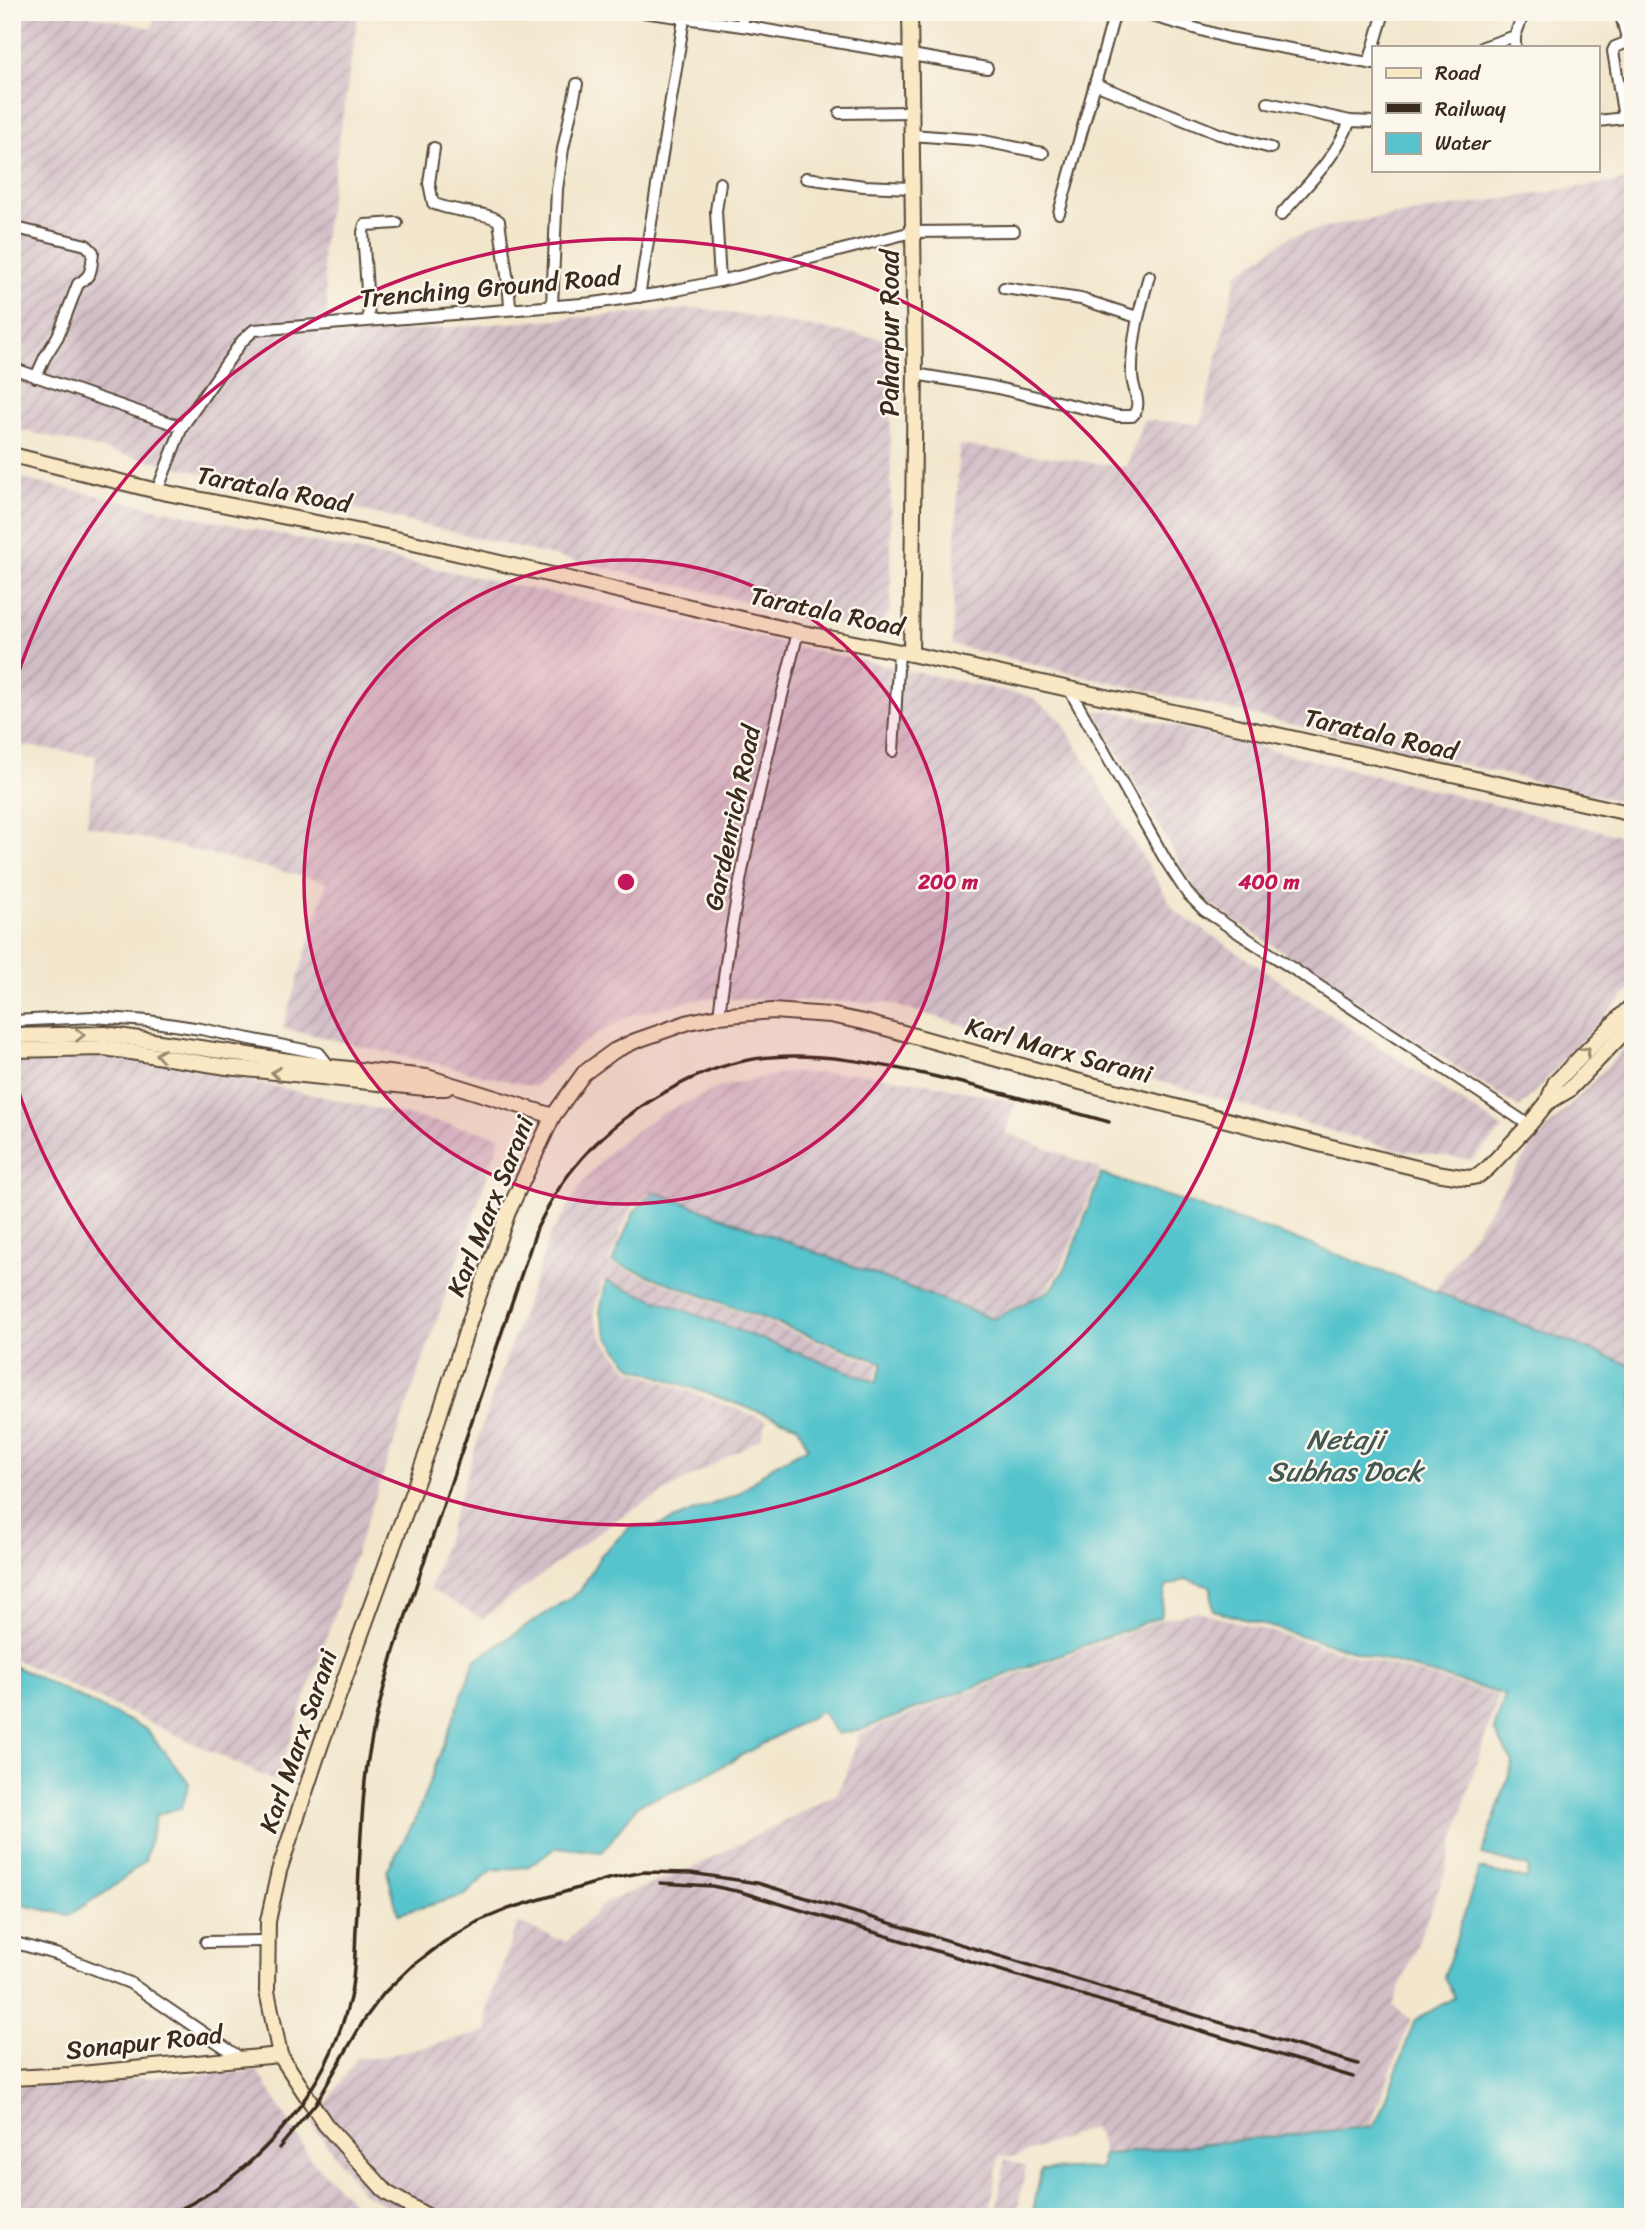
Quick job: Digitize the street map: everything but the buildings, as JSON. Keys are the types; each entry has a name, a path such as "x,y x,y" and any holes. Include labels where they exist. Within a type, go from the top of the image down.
{"main road":[{"name":"Paharpur Road","path":"905,653 915,374 910,12"},
{"name":"Taratala Road","path":"12,455 157,491 396,539 798,632 905,653 1633,814"},
{"name":"Karl Marx Sarani","path":"429,2217 387,2193 325,2124 280,2055 267,1991 268,1921 279,1871 321,1744 428,1450 509,1212 553,1116 584,1073 614,1051 689,1022 772,1011 830,1015 1315,1143 1468,1178 1488,1168 1529,1125 1548,1102 1555,1083 1633,1003"},
{"name":"Karl Marx Sarani","path":"1548,1102 1569,1090 1633,1023"},
{"path":"12,1036 106,1034 229,1051 328,1072 425,1088 456,1087 553,1116"},
{"path":"12,1050 105,1048 227,1067 328,1072"},
{"name":"Sonapur Road","path":"12,2078 280,2055"}],"street":[{"path":"643,12 690,17 987,68"},
{"path":"742,26 743,12"},
{"path":"1059,213 1115,12"},
{"path":"1138,12 1229,38 1371,64"},
{"path":"1376,46 1384,12"},
{"path":"1489,46 1515,42 1524,12"},
{"path":"1600,121 1629,117 1613,51 1615,47 1624,46 1628,42 1620,12"},
{"path":"639,297 690,17"},
{"path":"552,306 557,190 577,84"},
{"path":"1095,84 1219,134 1271,148"},
{"path":"1268,103 1350,121 1372,122"},
{"path":"840,113 911,112"},
{"path":"1280,215 1331,159 1341,145 1350,121"},
{"path":"912,135 979,140 1043,153"},
{"path":"434,148 429,183 433,203 470,214 494,217 499,221 509,276 510,309"},
{"path":"806,178 864,186 912,188"},
{"path":"720,183 716,211 720,281"},
{"path":"369,320 363,232 365,225 397,223"},
{"path":"12,227 86,246 93,252 88,278 78,284 58,337 44,357 36,377"},
{"name":"Trenching Ground Road","path":"157,491 183,427 242,341 254,330 594,303 720,281 912,232 1014,231"},
{"path":"915,374 993,387 1127,418 1137,412 1132,377 1137,317 1149,276"},
{"path":"1004,288 1081,299 1137,317"},
{"path":"12,369 183,427"},
{"name":"Gardenrich Road","path":"719,1016 738,892 798,632"},
{"path":"893,751 905,653"},
{"path":"1069,690 1166,862 1187,894 1204,910 1529,1125"},
{"path":"12,1021 92,1017 201,1029 320,1053 328,1072"},
{"path":"206,1942 266,1941"},
{"path":"12,1942 58,1955 130,1983 239,2057"}],"shaded area":[{"path":"17,12 73,12 152,28 157,12 345,12 358,16 322,252 330,337 699,308 890,340 891,609 875,632 12,428 12,25"},
{"path":"1633,179 1633,804 952,645 959,445 1126,467 1144,420 1201,424 1237,274 1291,236 1346,223"},
{"path":"12,477 1032,697 1061,720 1175,911 1503,1129 1472,1160 1394,1149 887,1003 703,998 629,1016 581,1044 534,1087 283,1028 327,882 87,825 96,756 12,744"},
{"path":"1095,711 1113,711 1633,839 1633,986 1519,1108 1198,896"},
{"path":"1633,1039 1633,1366 1434,1292 1534,1143"},
{"path":"131,1055 501,1136 276,1782 12,1658 12,1062"},
{"path":"783,1073 860,1073 937,1085 1016,1102 1005,1132 1100,1169 1062,1265 1047,1290 990,1319 649,1192 629,1212 608,1263 879,1365 873,1380 602,1281 593,1314 603,1339 628,1369 767,1420 761,1438 618,1518 482,1619 430,1589 484,1420 550,1236 583,1182 613,1147 660,1114 723,1086"},
{"path":"1197,1611 1499,1696 1473,1774 1446,1870 1393,2006 1411,2019 1370,2125 1102,2154 1100,2139 1093,2127 1015,2157 999,2156 989,2217 410,2217 363,2194 312,2124 357,2058 376,2058 488,2032 487,2009 518,1923 566,1942 606,1902 694,1867 837,1794 859,1734 1163,1619"},
{"path":"258,2071 311,2159 367,2217 12,2217 12,2086"},
{"path":"1005,2159 1026,2166 1016,2217 995,2217"}],"water":[{"name":"Netaji Subhas Dock","path":"1101,1174 1301,1241 1633,1366 1633,2217 1032,2217 1041,2170 1101,2168 1102,2155 1373,2126 1381,2113 1415,2020 1455,1997 1444,1977 1479,1869 1527,1879 1529,1867 1482,1855 1513,1763 1494,1730 1505,1695 1213,1610 1211,1587 1186,1579 1166,1587 1160,1617 860,1730 836,1734 822,1711 684,1787 639,1804 602,1852 557,1847 527,1867 492,1870 465,1895 398,1914 387,1871 416,1818 475,1660 580,1591 601,1555 631,1526 655,1527 738,1494 771,1467 808,1447 797,1425 632,1367 608,1337 600,1313 606,1281 876,1382 883,1363 612,1262 634,1212 653,1191 993,1319 1051,1290 1066,1267"},
{"path":"12,1665 146,1729 189,1783 182,1807 156,1815 145,1861 109,1890 69,1915 12,1903"}],"railway":[{"path":"163,2217 196,2201 227,2180 256,2156 282,2129 304,2099 339,2033 350,1998 354,1973 367,1764 394,1651 537,1228 558,1190 591,1148 636,1110 689,1080 744,1061 790,1056 886,1066 1109,1122"},
{"path":"279,2148 316,2103 364,2020 384,1993 411,1967 444,1942 479,1921 508,1909 608,1879 644,1872 691,1873 757,1883 1358,2064"},
{"path":"660,1883 712,1886 741,1892 1353,2077"}]}
